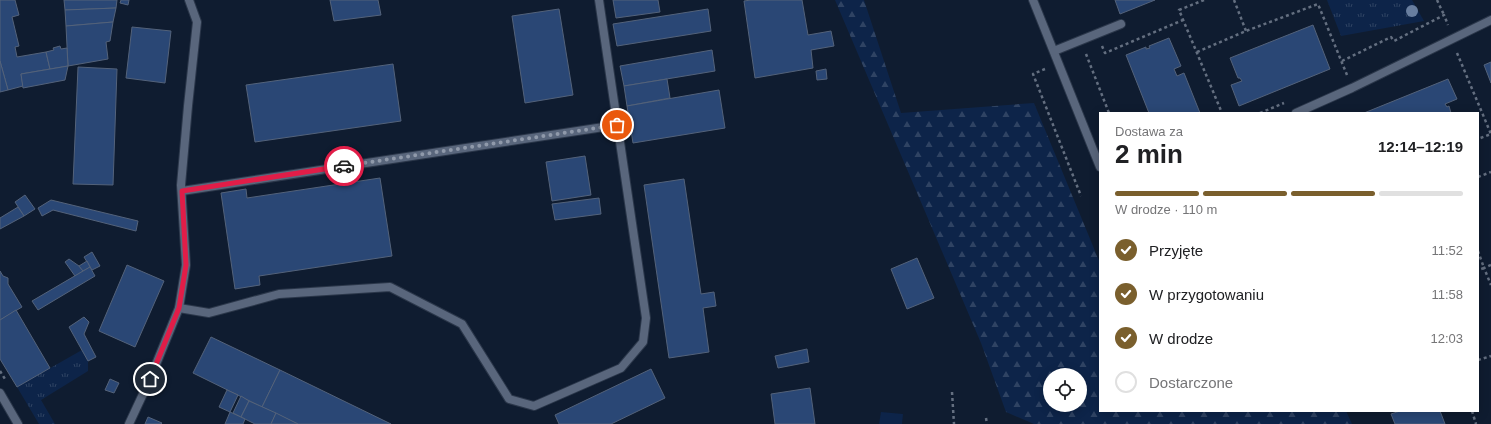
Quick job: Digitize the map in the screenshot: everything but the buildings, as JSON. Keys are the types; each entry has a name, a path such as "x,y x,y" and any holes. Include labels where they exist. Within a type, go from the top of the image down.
{"street":[{"path":"129,424 150,379 179,308 186,265 182,191 188,106 197,22 189,0"},
{"path":"179,308 209,313 279,294 390,287 462,324 509,399 534,406 621,368 643,342 646,318 599,0"},
{"path":"1033,0 1099,164"},
{"path":"1298,112 1352,88 1491,20"},
{"path":"1054,51 1121,24"},
{"path":"182,191 617,125"},
{"path":"0,393 18,424"}],"path":[{"path":"1204,0 1179,10 1222,112"},
{"path":"1234,0 1246,31"},
{"path":"1436,0 1449,26"},
{"path":"1197,52 1246,31 1318,4 1352,88"},
{"path":"1342,61 1392,37 1394,41 1444,15"},
{"path":"1096,48 1102,46 1105,53 1182,20"},
{"path":"1091,51 1085,53 1109,112"},
{"path":"1456,51 1491,134 1479,139"},
{"path":"1059,63 1033,74 1081,196"},
{"path":"1479,177 1491,172"},
{"path":"1479,254 1491,285"},
{"path":"1479,270 1491,265"},
{"path":"1479,360 1491,356"},
{"path":"952,392 954,424"},
{"path":"1472,412 1476,424"},
{"path":"986,418 987,424"}],"green space":[{"path":"835,0 864,0 901,113 1034,103 1099,261 1099,412 1346,412 1352,424 1034,424 1006,412 981,343"},
{"path":"1327,0 1412,0 1424,21 1341,36"},
{"path":"82,350 88,361 88,371 41,400 55,424 39,424 17,387"},
{"path":"881,412 903,414 902,424 879,424"}],"way so far":[{"path":"344,166 617,125"}],"route":[{"path":"150,379 179,308 186,265 182,191 344,166"}]}
